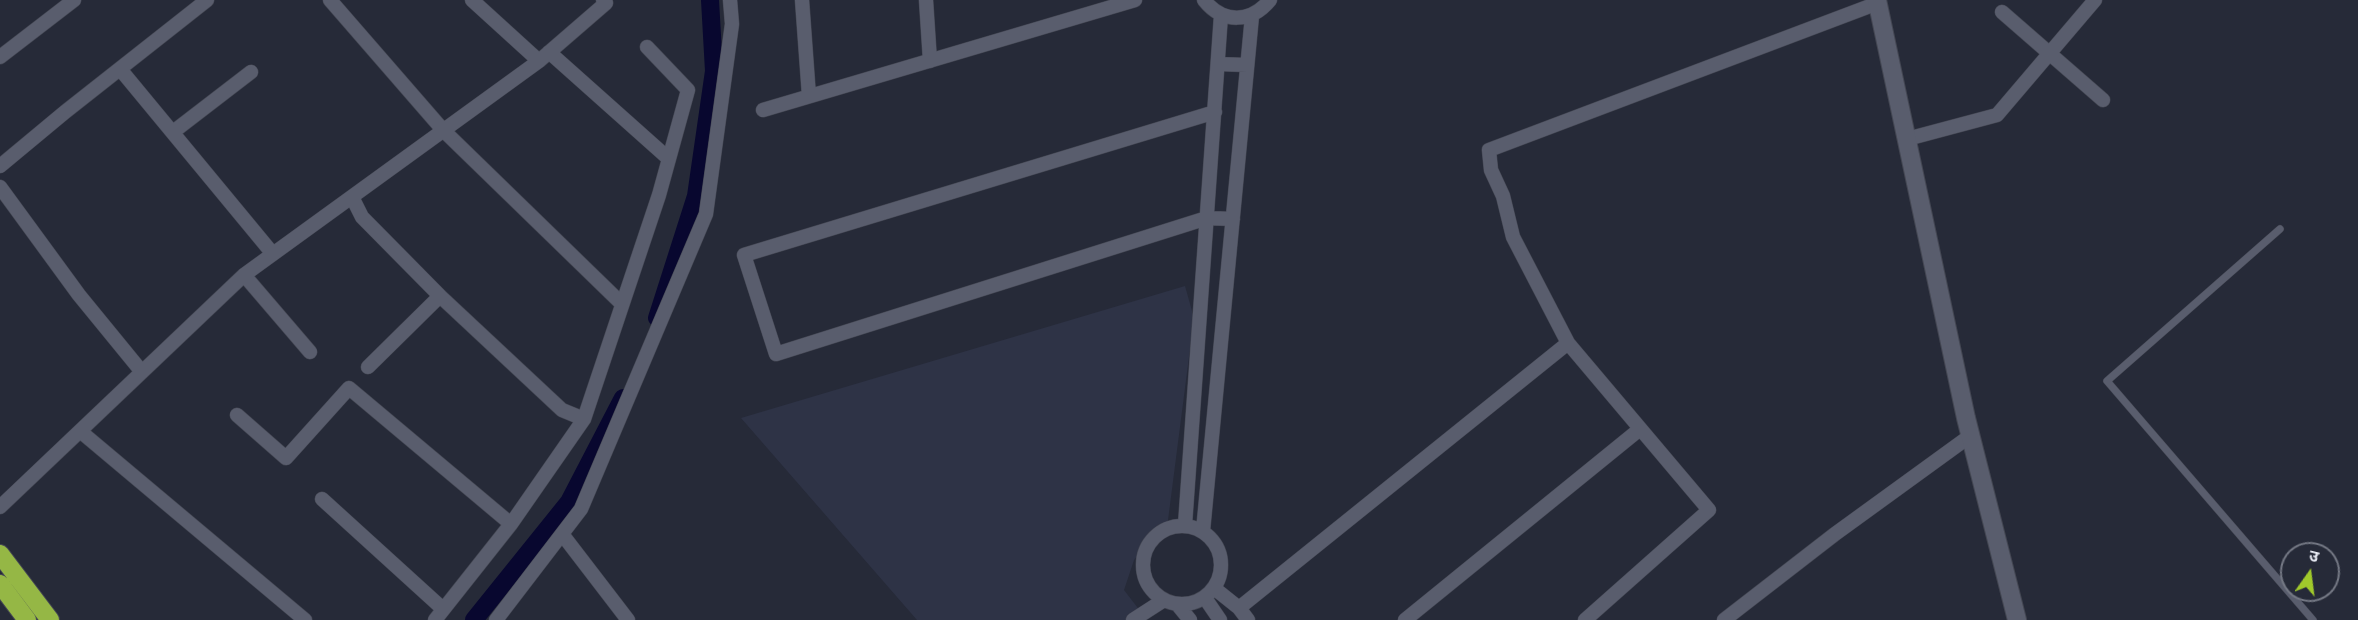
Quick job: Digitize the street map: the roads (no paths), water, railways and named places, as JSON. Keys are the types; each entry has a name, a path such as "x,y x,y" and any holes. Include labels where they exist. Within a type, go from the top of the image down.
{"highway":[{"path":"0,554 36,616"},
{"path":"0,584 36,616"}],"street":[{"path":"0,57 74,0"},
{"path":"0,166 207,0"},
{"path":"330,0 443,130 622,304"},
{"path":"472,0 669,159"},
{"path":"0,507 244,275 544,57 606,3 603,0"},
{"path":"502,617 581,509 705,214 732,24 730,0"},
{"path":"802,0 809,96"},
{"path":"926,0 930,61"},
{"path":"1083,0 1092,13"},
{"path":"763,110 1135,0"},
{"path":"1204,0 1211,9 1232,18 1252,16 1270,0"},
{"path":"1907,139 1997,115 2095,0"},
{"path":"1585,620 1709,510 1568,343 1513,237 1503,196 1491,170 1489,150 1877,1 1970,436 2017,620"},
{"path":"2002,12 2103,100"},
{"path":"1185,525 1221,15"},
{"path":"1203,531 1252,16"},
{"path":"322,499 439,615 511,524 584,419 659,195 688,90 647,47"},
{"path":"1218,64 1247,65"},
{"path":"120,69 273,254"},
{"path":"173,132 251,72"},
{"path":"1215,112 744,255 776,354 1207,218 1233,219"},
{"path":"0,187 79,295 142,372"},
{"path":"352,197 363,217 440,296 562,410 584,419"},
{"path":"244,275 310,352"},
{"path":"1201,293 1225,296"},
{"path":"368,367 440,296"},
{"path":"1239,608 1568,343"},
{"path":"1195,387 1217,388"},
{"path":"237,415 286,458 349,388 511,524"},
{"path":"1405,620 1640,429"},
{"path":"80,431 305,620"},
{"path":"1724,620 1835,534 1970,436"},
{"path":"1133,620 1170,602 1187,604 1210,593 1220,577 1222,564 1213,540 1203,531 1185,525 1167,528 1157,534 1144,554 1142,568 1153,592 1170,602 1190,620"},
{"path":"562,534 628,620"},
{"path":"1210,593 1239,608 1248,620"},
{"path":"1210,593 1220,620"}],"lane":[{"path":"2280,229 2107,381 2313,620"}],"waterway":[{"path":"657,318 696,196 714,71 710,0"},
{"path":"474,620 569,502 623,398"}]}
